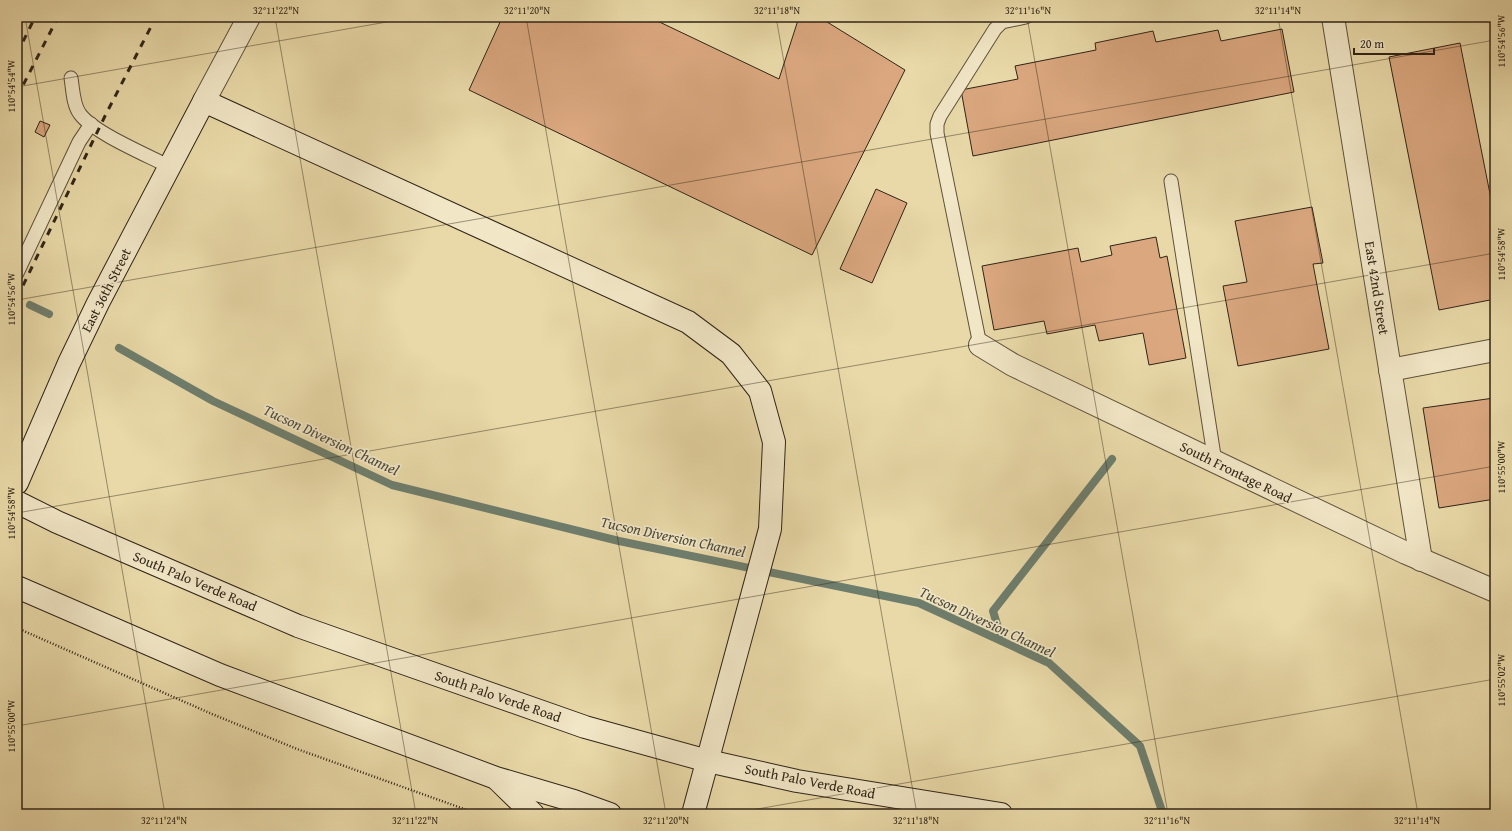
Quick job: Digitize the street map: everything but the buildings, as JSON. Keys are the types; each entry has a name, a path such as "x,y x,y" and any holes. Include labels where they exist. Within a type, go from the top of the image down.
{"main road":[{"name":"East 36th Street","path":"17,483 69,363 98,303 249,17"},
{"name":"East 42nd Street","path":"1333,17 1421,560"},
{"path":"204,102 688,322 731,354 760,391 774,442 770,529 693,814"},
{"name":"South Frontage Road","path":"980,345 1013,365 1215,462 1421,560 1495,591"},
{"path":"1390,370 1495,350"},
{"name":"South Palo Verde Road","path":"17,502 57,522 298,626 585,727 708,761 797,781 1001,814"},
{"path":"20,589 220,675 496,778 574,801 610,814"},
{"path":"496,778 533,814"}],"lane":[{"path":"980,345 937,133 937,124 940,116 995,29 1002,22 1026,17"},
{"path":"71,78 73,98 79,114 99,131 170,166"},
{"path":"17,273 79,142 91,124"},
{"path":"1171,181 1215,462"}],"path":[{"path":"17,628 212,714 297,749 478,814"}],"waterway":[{"path":"30,305 49,314"},
{"name":"Tucson Diversion Channel","path":"119,348 213,401 392,485 619,541 919,603 1049,663 1140,746 1163,814"},
{"path":"1002,641 993,611 1112,459"}],"railway":[{"path":"17,54 35,17"},
{"path":"17,97 58,17"},
{"path":"17,298 105,116 156,17"}]}
